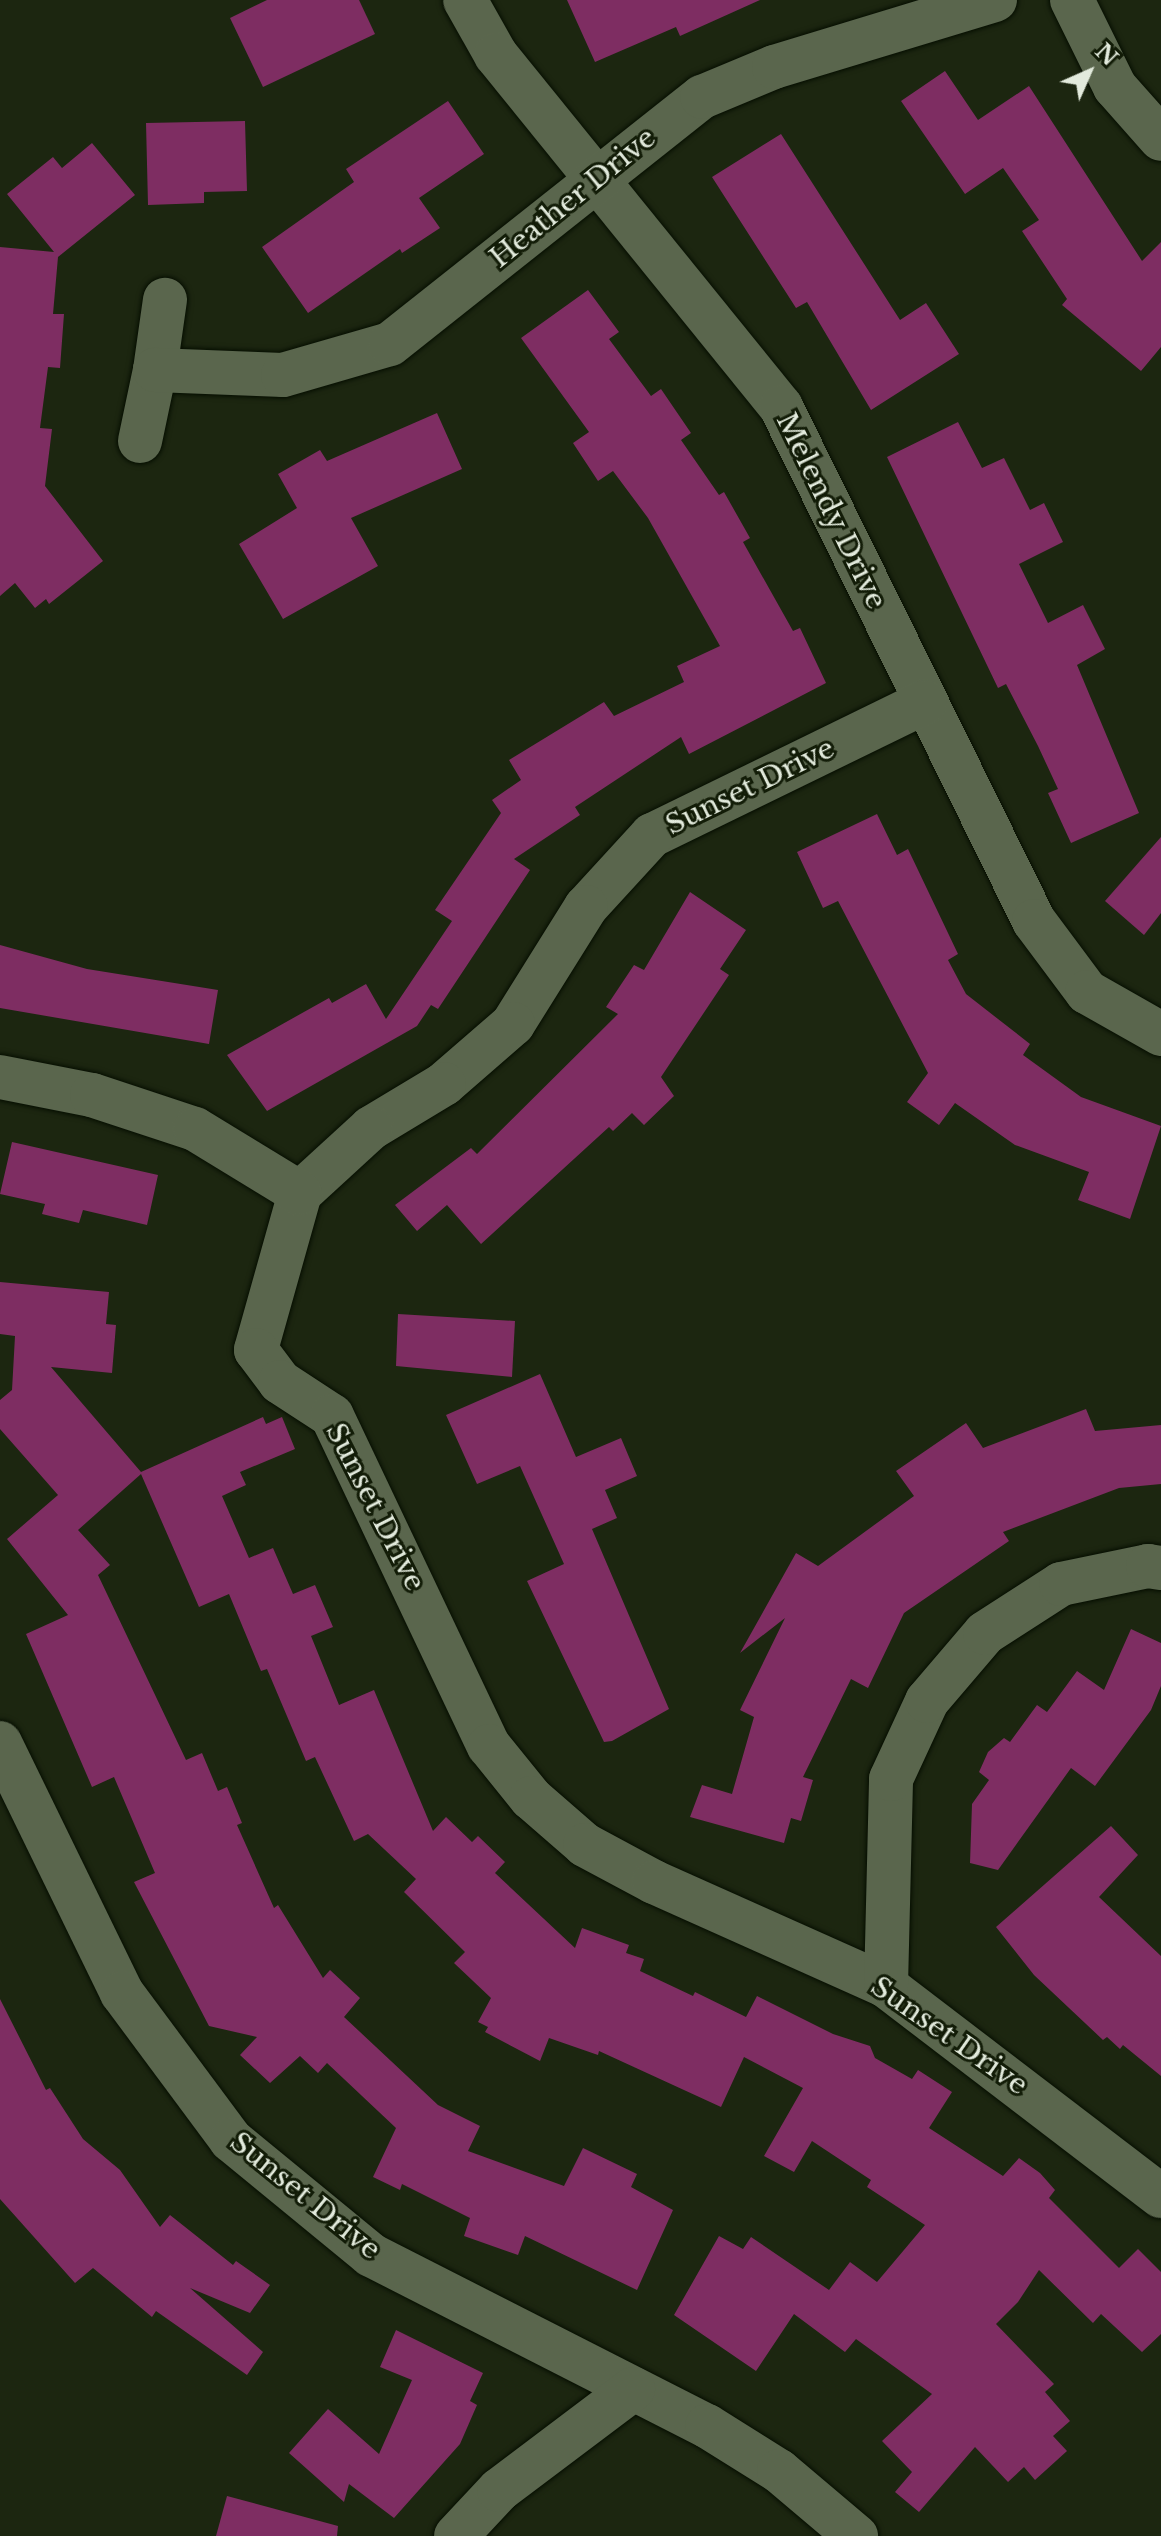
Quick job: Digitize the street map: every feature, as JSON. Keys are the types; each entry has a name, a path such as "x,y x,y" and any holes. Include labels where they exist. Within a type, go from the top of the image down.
{"street":[{"name":"Melendy Drive","path":"465,0 496,55 781,407 1034,921 1087,992 1161,1034"},
{"name":"Heather Drive","path":"155,370 283,375 390,344 594,178 702,97 774,67 995,0"},
{"path":"1072,0 1115,87 1161,139"},
{"path":"140,441 165,300"},
{"name":"Sunset Drive","path":"925,702 652,835 586,907 513,1024 444,1084 371,1128 300,1193 256,1350 280,1382 332,1416 489,1746 531,1798 585,1845 654,1882 886,1986 1161,2196"},
{"path":"0,1077 92,1095 195,1129 300,1193"},
{"path":"886,1986 891,1779 927,1701 985,1633 1061,1584 1148,1566 1161,1568"},
{"name":"Sunset Drive","path":"0,1743 122,1993 231,2140 371,2255 707,2426 779,2471 856,2536"},
{"path":"456,2536 499,2490 633,2389"}],"building":[{"path":"267,0 359,0 375,34 263,87 230,18"},
{"path":"567,0 760,0 680,36 676,27 595,62"},
{"path":"945,71 978,120 1029,86 1142,261 1161,242 1161,347 1141,371 1062,305 1067,299 1022,231 1039,220 1003,168 965,194 901,101"},
{"path":"448,101 484,154 419,198 440,228 402,253 400,249 308,313 262,247 354,182 346,169"},
{"path":"245,121 247,191 204,192 204,203 148,205 146,123"},
{"path":"781,134 900,320 926,303 959,354 871,410 807,302 796,308 712,177"},
{"path":"92,143 135,195 58,257 53,314 64,314 60,368 48,367 40,428 52,429 45,486 103,561 49,604 46,599 35,608 15,583 0,596 0,247 54,252 7,194 53,157 62,168"},
{"path":"588,290 619,332 609,339 651,396 661,389 691,433 681,440 719,495 724,492 750,538 743,542 793,631 800,628 826,683 689,754 681,737 575,807 580,815 514,859 530,870 438,1009 431,1005 417,1026 267,1111 227,1055 329,998 332,1003 366,984 386,1019 452,921 435,910 501,813 492,800 521,780 509,760 604,702 614,716 684,682 677,666 720,646 648,518 613,471 598,481 573,443 589,432 521,338"},
{"path":"437,413 462,469 351,518 378,566 283,619 239,544 297,508 278,474 320,450 327,461"},
{"path":"958,422 982,468 1004,458 1030,510 1044,503 1063,542 1019,564 1048,623 1083,605 1105,649 1077,665 1139,813 1071,843 1048,793 1058,789 1038,746 1006,684 998,688 887,457"},
{"path":"877,814 897,855 908,849 958,954 948,960 966,994 1030,1044 1023,1055 1081,1097 1161,1126 1130,1219 1078,1200 1089,1172 1015,1145 955,1103 939,1125 907,1102 928,1073 838,901 823,908 797,852"},
{"path":"1161,837 1161,913 1144,935 1105,901"},
{"path":"690,892 746,930 720,969 729,975 661,1077 674,1096 644,1125 632,1113 613,1131 609,1127 481,1244 447,1205 417,1231 395,1205 471,1148 477,1154 618,1014 606,1007 634,965 644,970"},
{"path":"0,945 87,969 218,990 209,1044 0,1008"},
{"path":"12,1142 158,1175 147,1225 83,1210 79,1223 42,1214 45,1204 0,1194"},
{"path":"0,1282 109,1292 106,1324 116,1325 112,1373 51,1367 141,1472 263,1417 266,1424 282,1417 295,1449 240,1472 246,1485 222,1496 249,1558 273,1548 293,1594 315,1585 333,1627 311,1636 339,1705 374,1690 433,1831 446,1817 472,1842 478,1836 505,1862 495,1873 575,1948 582,1928 629,1945 626,1953 644,1959 640,1971 693,1996 695,1992 746,2017 757,1996 833,2034 870,2046 875,2058 912,2079 918,2070 952,2092 929,2128 1003,2176 1019,2158 1040,2173 1055,2190 1049,2198 1119,2268 1138,2249 1161,2272 1161,2334 1142,2352 1101,2314 1093,2323 1039,2270 1018,2302 996,2324 1054,2384 1045,2392 1070,2421 1053,2436 1067,2451 1035,2480 1024,2467 1008,2482 975,2447 919,2512 895,2492 912,2472 882,2441 932,2394 856,2339 845,2352 794,2314 756,2371 674,2315 719,2236 743,2249 751,2237 829,2290 850,2262 877,2282 925,2225 867,2187 871,2180 812,2141 794,2172 764,2156 803,2088 744,2057 721,2107 599,2051 598,2055 549,2038 540,2061 485,2032 488,2027 478,2022 491,1998 454,1963 465,1952 404,1892 416,1879 368,1834 354,1841 315,1757 306,1761 267,1669 261,1671 229,1594 199,1607 141,1474 78,1530 110,1565 98,1575 186,1760 202,1753 218,1791 227,1787 242,1823 237,1825 274,1908 278,1905 323,1978 330,1970 360,1998 344,2017 438,2105 480,2126 468,2151 564,2186 583,2148 637,2174 631,2187 673,2210 637,2290 525,2236 518,2255 464,2236 470,2218 402,2184 400,2190 373,2177 396,2128 327,2063 318,2073 300,2056 270,2083 240,2055 257,2037 209,2026 134,1882 155,1873 114,1777 92,1787 26,1634 68,1615 7,1539 58,1495 0,1429 0,1400 12,1390 15,1336 0,1334"},
{"path":"398,1314 515,1321 512,1377 396,1366"},
{"path":"540,1374 576,1457 621,1438 637,1476 605,1490 617,1518 592,1529 669,1709 612,1741 604,1742 527,1581 564,1564 520,1466 477,1484 446,1415"},
{"path":"1086,1409 1095,1431 1161,1425 1161,1484 1119,1488 1003,1532 1009,1541 904,1613 868,1688 851,1679 803,1777 813,1780 801,1821 791,1818 784,1843 690,1817 702,1785 732,1794 754,1717 740,1710 785,1618 740,1653 796,1553 818,1566 914,1496 896,1471 966,1423 983,1448"},
{"path":"1131,1629 1161,1643 1161,1686 1151,1710 1095,1786 1071,1768 998,1870 970,1863 972,1804 989,1780 979,1772 988,1752 1004,1738 1010,1742 1037,1705 1047,1712 1077,1671 1104,1690"},
{"path":"1111,1826 1138,1855 1099,1897 1161,1956 1161,2076 1123,2045 1120,2049 1107,2037 1103,2040 1034,1975 996,1927"},
{"path":"0,1999 46,2090 50,2088 83,2139 120,2170 160,2227 170,2215 233,2265 236,2261 270,2285 250,2313 190,2288 263,2352 247,2375 156,2311 152,2317 93,2268 75,2283 0,2199"},
{"path":"396,2330 483,2373 470,2401 477,2405 460,2444 394,2518 349,2484 344,2502 289,2453 328,2409 379,2454 412,2380 380,2367"},
{"path":"227,2496 338,2526 337,2536 216,2536"}]}
